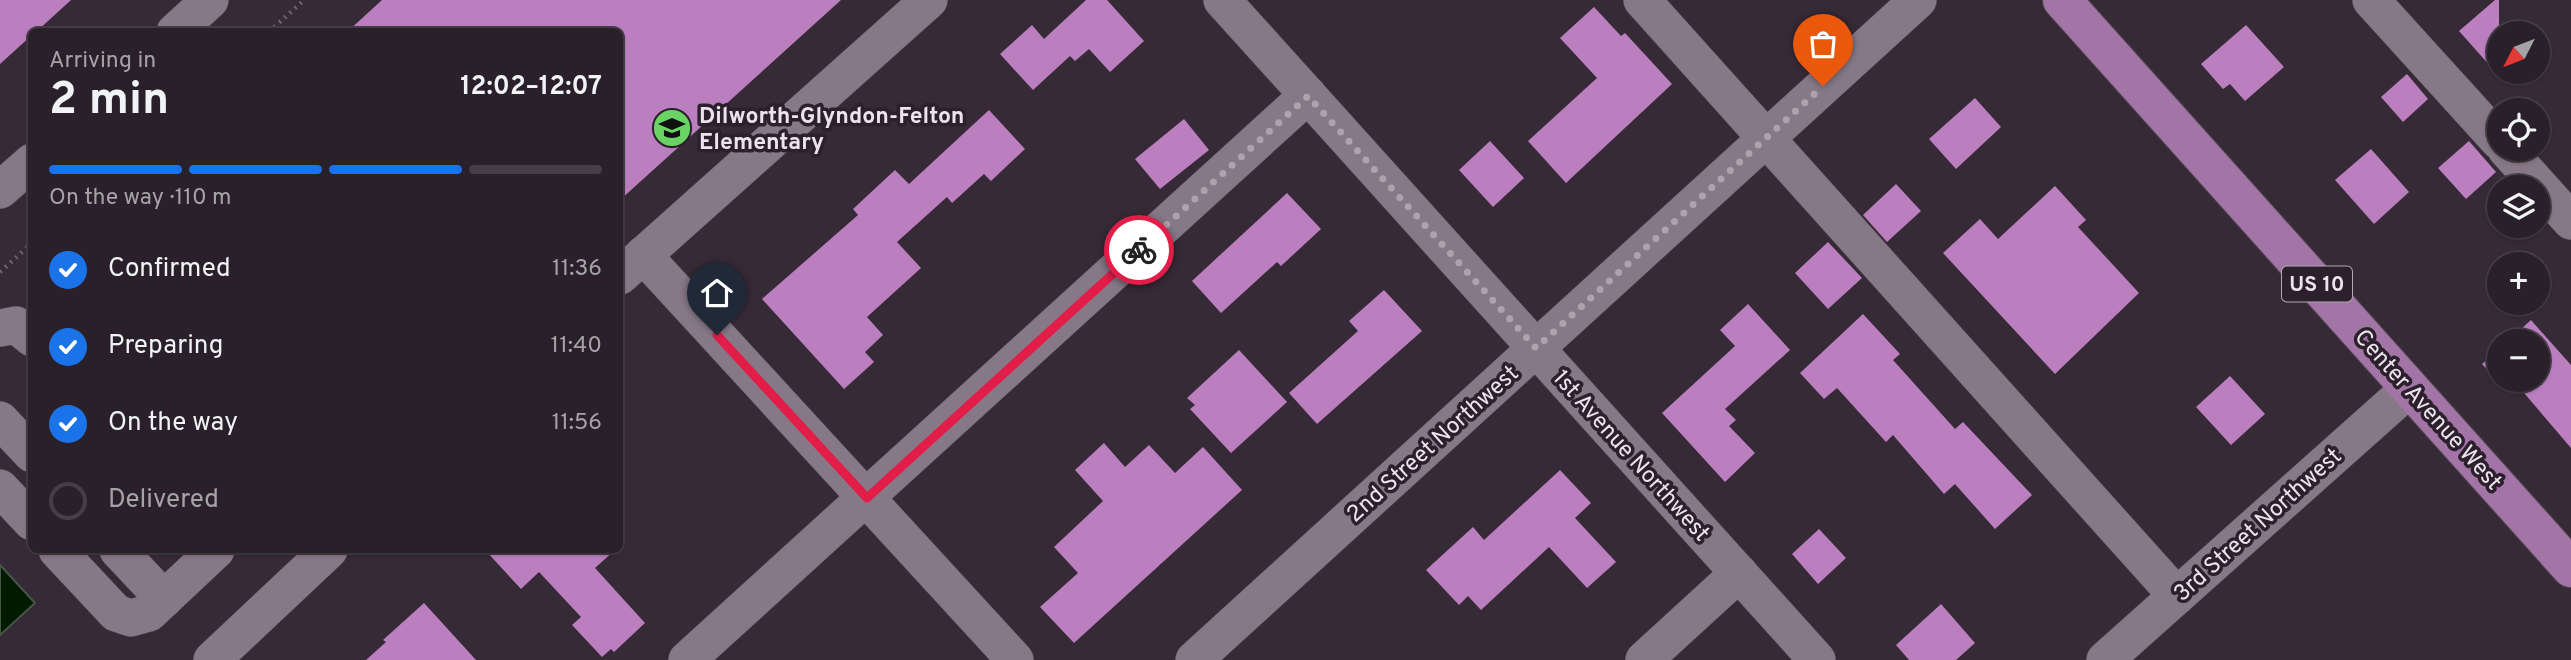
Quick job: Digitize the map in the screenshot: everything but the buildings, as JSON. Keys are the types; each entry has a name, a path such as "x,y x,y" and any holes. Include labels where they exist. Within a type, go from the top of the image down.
{"main road":[{"name":"Center Avenue West","path":"2062,0 2571,568"}],"street":[{"path":"179,28 210,0"},
{"path":"929,0 631,265 867,498 1015,660"},
{"name":"1st Avenue Northwest","path":"1222,0 1817,660"},
{"path":"1642,0 2177,596"},
{"name":"2nd Street Northwest","path":"1194,660 1918,0"},
{"path":"2371,0 2487,128"},
{"path":"687,660 1308,96"},
{"path":"2517,161 2571,221"},
{"path":"0,328 16,325 28,335"},
{"name":"3rd Street Northwest","path":"2105,660 2410,388"},
{"path":"0,420 28,450"},
{"path":"0,488 28,518"},
{"path":"60,553 116,613 131,618 149,613 213,553"},
{"path":"121,553 164,599"},
{"path":"212,660 326,553"},
{"path":"1644,660 1739,573"}],"path":[{"path":"273,28 304,0"},
{"path":"0,272 28,247"}],"shaded area":[{"path":"0,565 35,603 0,635"}],"way so far":[{"path":"1139,250 1308,96 1536,348 1823,86"}],"place":[{"name":"Dilworth-Glyndon-Felton Elementary","path":"672,128"}],"route":[{"path":"717,335 867,498 1139,250"}]}
